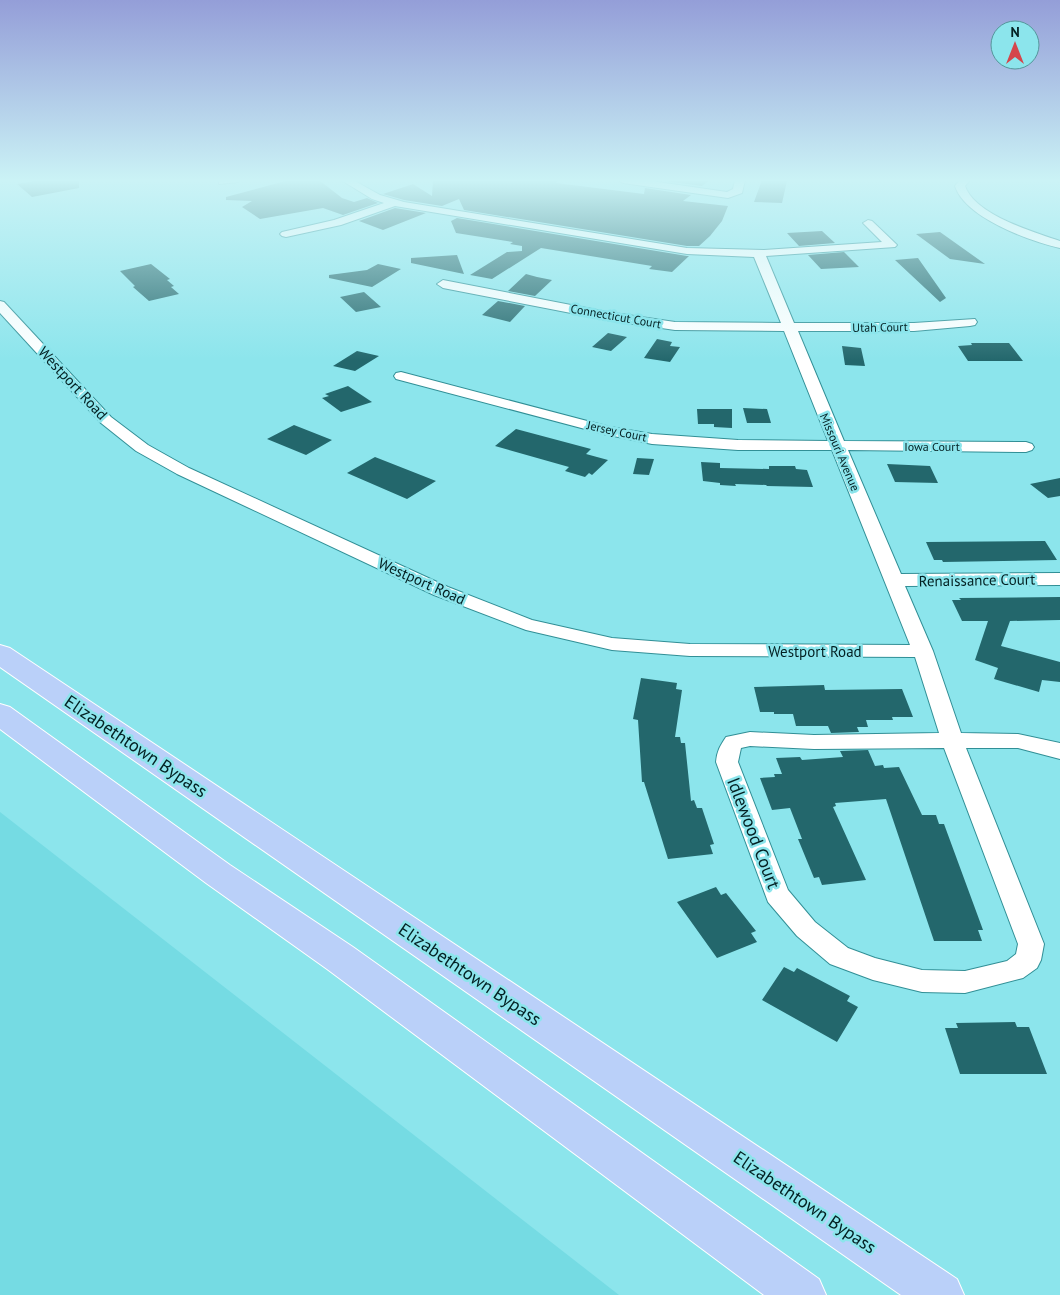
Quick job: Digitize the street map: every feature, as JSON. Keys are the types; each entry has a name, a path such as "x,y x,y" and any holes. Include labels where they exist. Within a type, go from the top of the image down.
{"highway":[{"name":"Elizabethtown Bypass","path":"0,654 941,1295"},
{"path":"0,714 218,874 340,958 483,1064 803,1295"}],"street":[{"path":"618,240 670,249 721,254 759,254 891,245 886,240"},
{"path":"1047,240 1060,245"},
{"name":"Missouri Avenue","path":"759,254 922,651"},
{"name":"Connecticut Court","path":"443,284 658,324 708,328 790,328"},
{"name":"Westport Road","path":"0,305 106,420 142,448 183,471 432,586 526,624 612,644 690,650 922,651"},
{"name":"Utah Court","path":"790,328 914,327 970,322"},
{"name":"Jersey Court","path":"401,376 609,431 652,438 738,445 838,445"},
{"name":"Iowa Court","path":"838,445 1026,447"},
{"name":"Renaissance Court","path":"894,580 1060,579"},
{"name":"Idlewood Court","path":"922,651 952,740 1031,944 1028,960 1014,970 965,982 922,981 873,969 839,956 806,930 777,895 728,762 728,751 734,742 750,739 805,742 952,740"},
{"path":"952,740 1018,741 1060,752"}],"shaded area":[{"path":"0,812 619,1295 0,1295"}],"building":[{"path":"503,240 594,240 689,256 672,272 649,269 652,266 541,248 492,279 470,275 507,252 522,251 522,246 510,244 513,242"},
{"path":"653,240 705,240 699,246"},
{"path":"794,240 832,240 835,243 799,246"},
{"path":"925,240 952,240 985,264 950,259"},
{"path":"844,252 859,267 821,269 808,255"},
{"path":"457,255 464,274 411,263 411,258"},
{"path":"918,258 946,298 940,302 895,260"},
{"path":"151,264 170,279 167,280 174,286 171,287 179,294 149,301 133,287 135,286 120,271"},
{"path":"378,264 401,269 372,287 329,278 329,275 367,270"},
{"path":"526,274 552,280 535,296 508,291"},
{"path":"364,292 381,307 356,312 340,297"},
{"path":"498,301 525,306 510,322 482,315"},
{"path":"608,333 627,337 611,351 592,347"},
{"path":"657,339 672,342 670,346 680,347 670,362 644,358"},
{"path":"971,343 1009,343 1023,361 968,361 958,346 972,345"},
{"path":"842,346 861,348 865,366 845,365"},
{"path":"357,351 379,356 355,371 333,366"},
{"path":"348,386 372,402 341,412 322,398 329,396 325,394"},
{"path":"743,408 767,409 771,423 747,423"},
{"path":"697,409 732,409 732,428 714,427 714,424 698,424"},
{"path":"294,425 332,440 306,455 267,439"},
{"path":"516,429 591,449 586,454 608,460 592,475 589,473 585,477 565,471 569,467 495,446"},
{"path":"375,457 436,481 407,499 347,473"},
{"path":"637,458 654,459 649,475 633,474"},
{"path":"701,462 720,463 720,468 769,469 769,466 795,466 796,469 807,470 813,487 720,485 720,483 703,481"},
{"path":"887,464 930,466 938,483 895,482"},
{"path":"1060,478 1060,496 1048,498 1030,484"},
{"path":"1045,541 1057,560 943,562 942,560 934,560 926,542"},
{"path":"1060,597 1060,620 1010,621 1001,646 1060,662 1060,682 1042,680 1039,692 994,679 998,668 975,660 988,621 962,621 952,600 961,600 959,598"},
{"path":"641,678 677,683 676,689 682,690 675,737 680,737 681,743 685,743 691,801 694,800 697,808 702,808 714,844 710,845 713,854 668,859 644,782 642,782 638,720 633,719"},
{"path":"824,685 825,690 902,689 913,717 892,717 893,720 866,720 868,727 857,727 859,732 831,733 828,726 796,726 793,714 760,712 754,687"},
{"path":"868,750 875,766 883,765 884,768 899,767 922,815 936,815 939,824 944,824 983,930 978,930 982,941 934,941 886,799 835,803 836,806 833,807 866,880 822,885 819,877 814,878 798,839 802,839 790,808 772,810 760,778 775,777 774,774 782,774 776,758 800,757 802,760 843,757 840,751"},
{"path":"716,887 721,895 726,893 756,931 751,933 757,942 717,958 677,902"},
{"path":"784,967 794,972 797,968 850,996 847,1001 858,1007 837,1042 762,1000"},
{"path":"1015,1022 1017,1027 1029,1027 1047,1074 960,1074 945,1028 958,1028 956,1023"}]}
